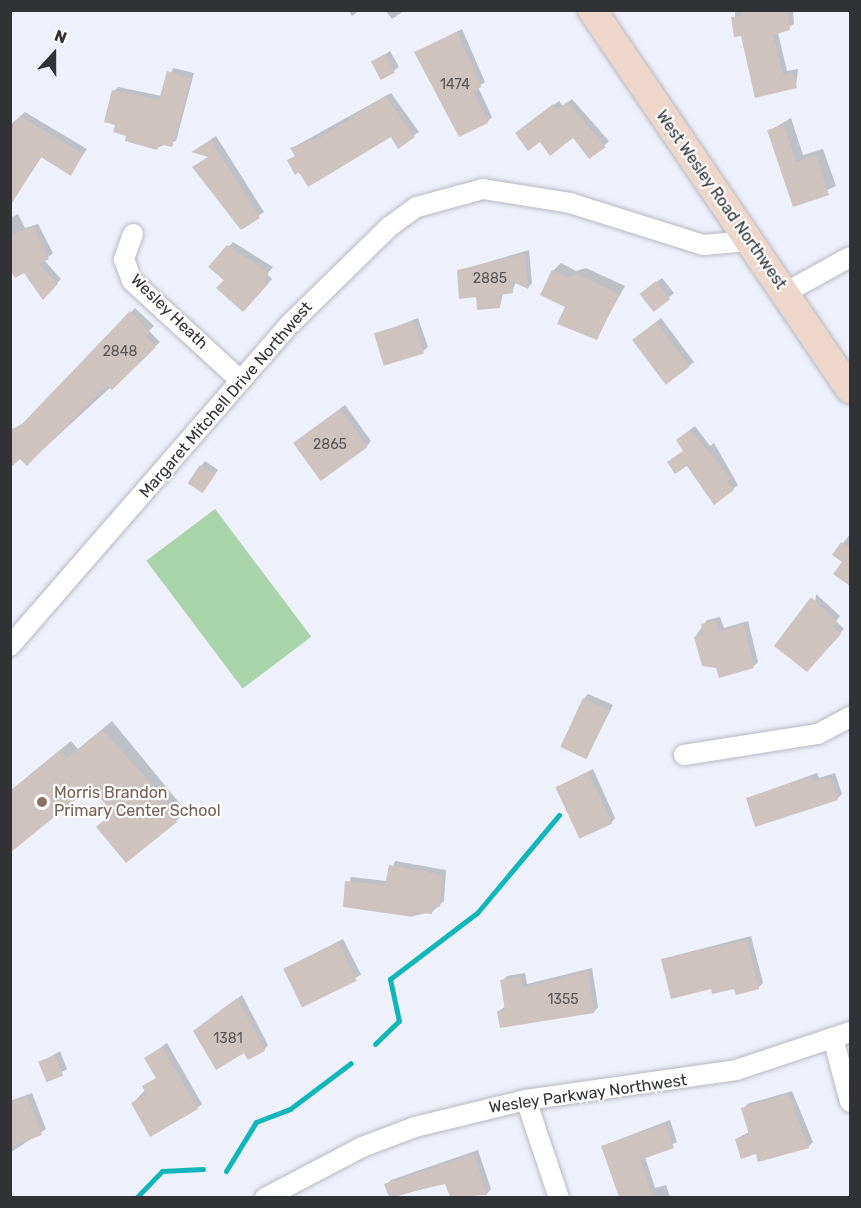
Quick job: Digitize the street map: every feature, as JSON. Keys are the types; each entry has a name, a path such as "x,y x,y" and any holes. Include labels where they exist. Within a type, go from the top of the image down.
{"street":[{"name":"West Wesley Road Northwest","path":"592,10 850,389"},
{"name":"Margaret Mitchell Drive Northwest","path":"10,646 240,380 389,227 417,207 449,194 483,189 528,194 703,245 749,242"},
{"name":"Wesley Heath","path":"133,234 124,259 132,281 240,380"},
{"path":"785,293 850,257"},
{"path":"684,755 818,734 850,717"},
{"path":"842,1035 850,1102"},
{"name":"Wesley Parkway Northwest","path":"265,1197 309,1172 416,1126 526,1100 683,1081 736,1070 842,1035"},
{"path":"526,1100 559,1197"}],"green space":[{"path":"215,509 311,637 243,689 146,561"}],"building":[{"path":"740,10 787,10 790,30 773,35 783,75 793,73 797,88 755,98 741,36 734,37 731,17 741,16"},
{"path":"457,32 481,87 474,92 488,123 459,137 414,52"},
{"path":"385,54 395,73 381,80 371,62"},
{"path":"167,71 191,78 172,147 159,144 157,150 125,141 126,136 113,132 115,125 104,122 112,90 159,100"},
{"path":"385,96 415,137 398,149 391,137 308,187 299,172 295,175 287,160 295,156 290,148 321,137"},
{"path":"567,102 606,147 589,159 573,138 550,156 540,142 528,151 515,133 553,104 557,110"},
{"path":"20,116 83,154 71,176 41,157 10,206 10,131"},
{"path":"784,125 796,162 816,155 829,195 793,207 767,130"},
{"path":"211,140 260,218 241,230 192,167 208,157 191,152"},
{"path":"33,227 49,259 39,264 58,284 43,300 24,273 15,278 10,269 10,235"},
{"path":"227,245 269,273 263,280 268,284 243,312 216,288 224,280 208,267"},
{"path":"525,254 528,289 511,281 513,293 499,295 500,308 477,310 476,297 459,299 457,270"},
{"path":"552,270 568,277 578,274 619,294 597,340 557,324 565,307 540,295"},
{"path":"656,281 670,299 654,312 639,294"},
{"path":"130,311 150,332 145,336 156,347 112,390 107,385 27,466 20,459 10,468 10,430 22,424"},
{"path":"414,321 424,354 384,366 374,333"},
{"path":"656,322 690,367 666,385 632,340"},
{"path":"340,409 368,447 321,481 293,443"},
{"path":"690,430 731,478 727,481 734,490 714,505 687,466 675,474 667,462 683,451 676,440"},
{"path":"200,465 215,475 203,493 188,483"},
{"path":"841,542 850,547 850,586 833,574 842,562 832,555"},
{"path":"811,597 837,622 832,626 841,634 807,672 774,646"},
{"path":"716,620 719,632 744,624 754,668 719,678 716,668 702,666 694,637 703,634 701,624"},
{"path":"583,698 609,710 586,759 560,747"},
{"name":"Morris Brandon Primary Center School","path":"102,730 150,782 177,822 126,863 96,827 113,813 91,787 10,853 10,791 60,750 67,758"},
{"path":"588,772 612,824 579,839 555,787"},
{"path":"812,776 814,782 830,777 838,800 755,827 746,798"},
{"path":"389,865 442,875 440,907 433,906 432,914 413,912 413,917 343,907 345,881 385,885"},
{"path":"747,940 759,989 736,995 734,989 712,994 711,989 671,999 661,959"},
{"path":"338,942 357,981 302,1007 283,969"},
{"path":"588,971 594,1013 500,1028 497,1011 505,1010 500,980 521,977 522,988"},
{"path":"237,998 265,1051 248,1060 244,1053 216,1070 193,1031"},
{"path":"162,1047 198,1109 150,1137 131,1103 146,1094 142,1086 156,1078 144,1058"},
{"path":"55,1055 63,1075 47,1082 38,1062"},
{"path":"788,1094 809,1148 758,1162 756,1154 741,1159 735,1139 749,1135 741,1108"},
{"path":"27,1096 42,1135 10,1147 10,1103"},
{"path":"665,1124 674,1148 640,1160 653,1197 619,1197 601,1146"},
{"path":"474,1154 487,1195 450,1197 445,1184 389,1197 384,1184"}],"waterway":[{"path":"375,1044 399,1021 390,979 477,913 559,815"},
{"path":"226,1171 256,1122 290,1109 351,1063"},
{"path":"136,1198 162,1171 203,1169"}],"place":[{"name":"Morris Brandon Primary Center School","path":"42,802"}]}
